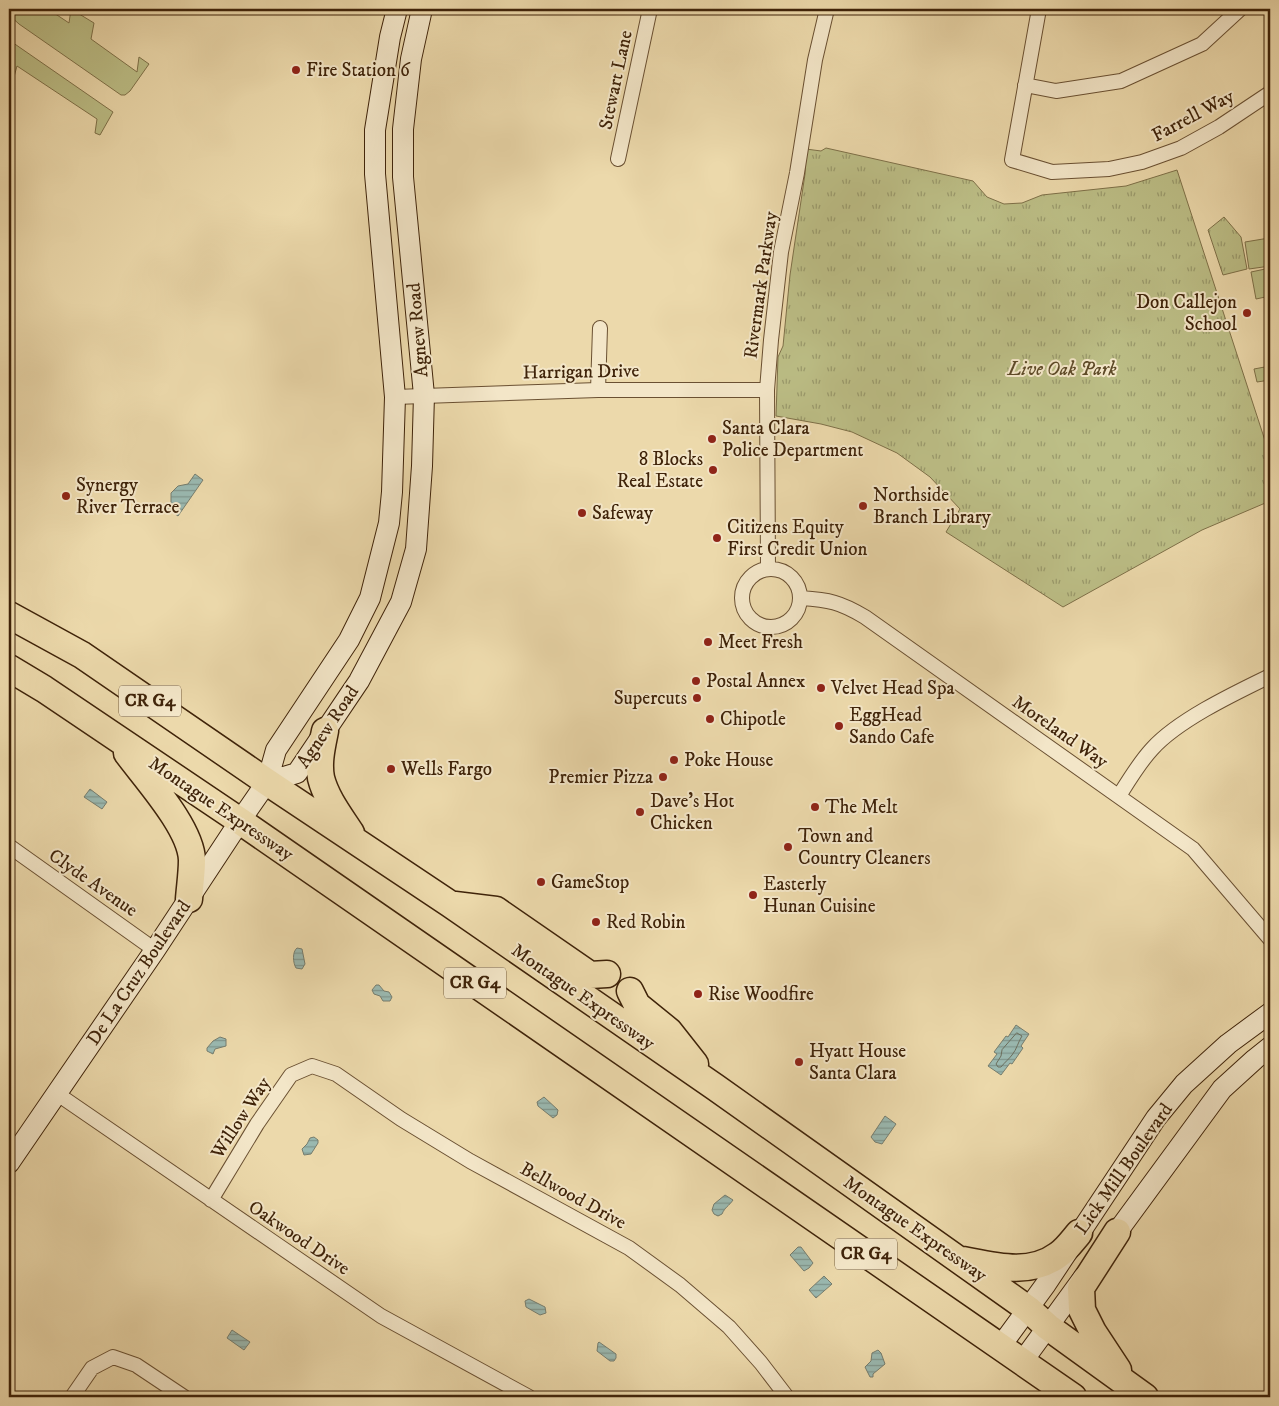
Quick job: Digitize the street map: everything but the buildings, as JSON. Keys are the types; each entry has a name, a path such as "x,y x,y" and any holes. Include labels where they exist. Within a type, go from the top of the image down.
{"highway":[{"name":"Montague Expressway","path":"9,615 82,655 267,782 450,904 715,1087 1028,1309 1048,1326 1136,1390"},
{"name":"Montague Expressway","path":"9,668 240,821 1073,1397"},
{"path":"325,731 320,757 321,778 332,804 357,842"},
{"path":"116,739 178,822 186,837 192,859 189,899"},
{"path":"450,904 496,910 590,975 607,974"},
{"path":"630,991 637,1005 669,1031 715,1087"},
{"path":"1117,1232 1081,1288 1082,1310 1092,1332 1136,1390"},
{"path":"956,1259 1010,1268 1030,1267 1049,1261 1059,1254 1079,1233"}],"main road":[{"name":"Agnew Road","path":"267,782 276,750 349,640 370,598 389,523 392,492 395,397 375,174 375,130 390,36 397,9"},
{"name":"Agnew Road","path":"267,782 297,773 359,681 401,602 416,550 422,466 424,395 403,177 403,138 411,59 422,9"},
{"name":"De La Cruz Boulevard","path":"9,1163 267,782"},
{"name":"Lick Mill Boulevard","path":"1000,1347 1028,1309 1156,1118 1184,1084 1228,1044 1270,1013"},
{"name":"Lick Mill Boulevard","path":"1022,1362 1222,1089 1270,1048"}],"street":[{"name":"Stewart Lane","path":"618,158 650,9"},
{"name":"Rivermark Parkway","path":"768,569 768,390 770,340 781,252 797,173 815,60 827,9"},
{"path":"1039,9 1025,85 1056,91 1121,81 1202,44 1240,9"},
{"name":"Farrell Way","path":"1025,85 1012,160 1052,172 1109,169 1142,162 1181,148 1219,127 1270,93"},
{"path":"598,390 600,328"},
{"name":"Harrigan Drive","path":"395,397 598,390 768,390"},
{"path":"768,569 779,569 788,574 800,590 801,598 799,608 794,617 782,624 764,627 754,622 747,615 741,596 749,578 757,572 768,569"},
{"name":"Moreland Way","path":"801,598 831,600 852,609 1193,848 1270,939"},
{"path":"1119,796 1152,748 1164,737 1200,713 1270,676"},
{"name":"Clyde Avenue","path":"9,846 155,950"},
{"name":"Willow Way","path":"211,1200 257,1124 291,1075 312,1066"},
{"name":"Bellwood Drive","path":"312,1066 336,1074 401,1119 470,1161 629,1248 680,1285 730,1326 787,1397"},
{"name":"Oakwood Drive","path":"56,1093 381,1316 530,1397"},
{"path":"72,1397 92,1368 113,1357 136,1365 184,1397"}],"green space":[{"path":"9,9 48,9 69,23 71,9 94,23 91,39 137,72 139,57 149,64 130,91 125,95 121,95 19,24 9,15"},
{"path":"9,40 113,112 100,135 95,133 97,119 17,66 14,77 9,73"},
{"name":"Live Oak Park","path":"826,148 973,181 987,197 1004,204 1022,203 1042,195 1126,186 1177,170 1270,456 1270,501 1202,530 1063,607 946,532 960,509 930,477 897,453 852,432 776,416 778,357 783,346 790,275 805,174 806,149 821,151"},
{"path":"1224,217 1241,237 1247,269 1223,275 1208,230"},
{"path":"1269,238 1270,266 1249,269 1245,242"},
{"path":"1270,268 1270,296 1256,299 1251,272"},
{"path":"1270,366 1270,380 1257,382 1254,369"}],"water":[{"path":"195,474 203,480 178,516 167,508 171,503 171,493 178,486 188,484"},
{"path":"90,789 107,802 102,809 84,797"},
{"path":"297,948 302,949 305,964 302,969 296,968 294,963 295,950"},
{"path":"376,985 389,992 392,997 390,1001 383,1001 380,996 374,994 372,990"},
{"path":"1016,1025 1029,1034 1021,1046 1023,1048 1012,1064 1010,1063 1001,1075 988,1066 997,1054 994,1052"},
{"path":"220,1037 226,1039 226,1046 215,1049 213,1054 207,1051 207,1048 213,1041"},
{"path":"544,1097 558,1110 557,1115 553,1118 538,1106 537,1102"},
{"path":"885,1116 896,1124 882,1144 875,1142 871,1137"},
{"path":"314,1137 318,1140 318,1143 311,1154 304,1155 302,1149 310,1138"},
{"path":"725,1195 733,1200 722,1214 718,1216 712,1210 714,1204"},
{"path":"798,1247 801,1247 813,1263 804,1271 790,1255"},
{"path":"824,1276 832,1284 816,1298 809,1290"},
{"path":"529,1299 545,1307 546,1313 540,1315 526,1307 525,1301"},
{"path":"232,1330 250,1342 244,1350 227,1338"},
{"path":"599,1342 616,1354 614,1361 610,1361 597,1351"},
{"path":"878,1350 885,1364 873,1374 873,1377 870,1377 865,1367 871,1361 872,1353"}],"place":[{"name":"Fire Station 6","path":"296,70"},
{"name":"Don Callejon School","path":"1247,313"},
{"name":"Santa Clara Police Department","path":"712,439"},
{"name":"8 Blocks Real Estate","path":"713,470"},
{"name":"Synergy River Terrace","path":"66,496"},
{"name":"Northside Branch Library","path":"863,506"},
{"name":"Safeway","path":"582,513"},
{"name":"Citizens Equity First Credit Union","path":"717,538"},
{"name":"Meet Fresh","path":"708,642"},
{"name":"Postal Annex","path":"696,681"},
{"name":"Velvet Head Spa","path":"821,688"},
{"name":"Supercuts","path":"697,698"},
{"name":"Chipotle","path":"710,719"},
{"name":"EggHead Sando Cafe","path":"839,726"},
{"name":"Poke House","path":"674,760"},
{"name":"Wells Fargo","path":"391,769"},
{"name":"Premier Pizza","path":"663,777"},
{"name":"The Melt","path":"815,807"},
{"name":"Dave's Hot Chicken","path":"640,812"},
{"name":"Town and Country Cleaners","path":"788,847"},
{"name":"GameStop","path":"541,882"},
{"name":"Easterly Hunan Cuisine","path":"753,895"},
{"name":"Red Robin","path":"596,922"},
{"name":"Rise Woodfire","path":"698,994"},
{"name":"Hyatt House Santa Clara","path":"799,1062"}]}
